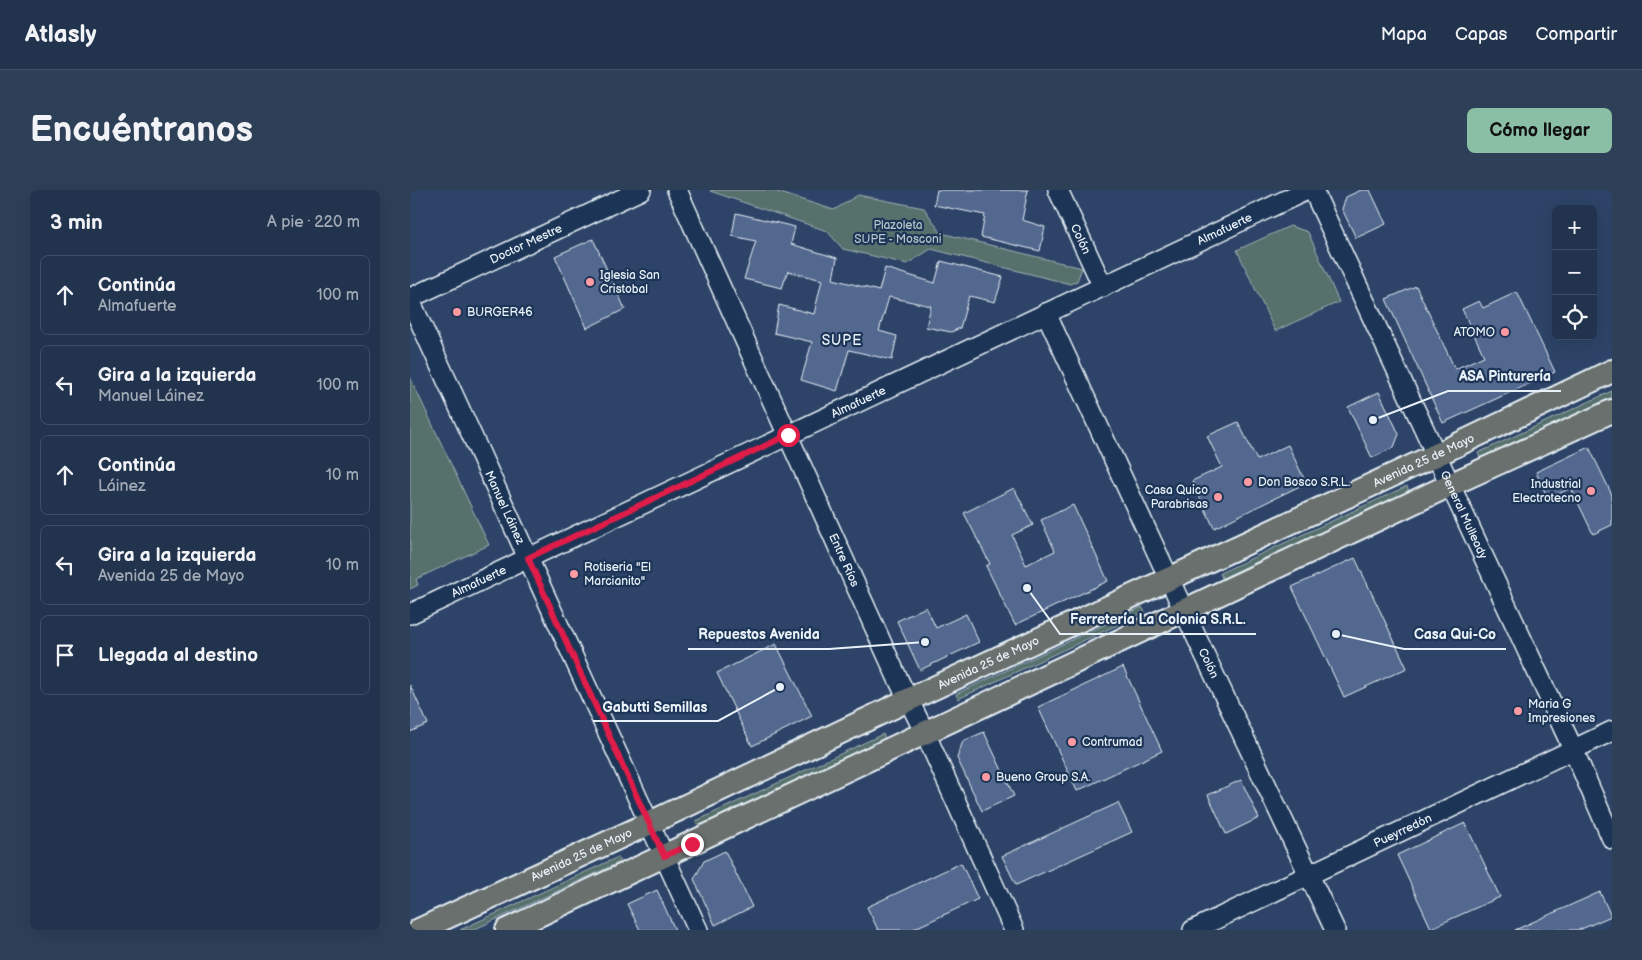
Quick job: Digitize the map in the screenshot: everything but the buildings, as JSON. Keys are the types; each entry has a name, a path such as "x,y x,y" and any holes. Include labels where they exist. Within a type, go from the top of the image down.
{"main road":[{"name":"Avenida 25 de Mayo","path":"419,930 1612,371"},
{"path":"507,930 1450,485 1612,411"}],"street":[{"name":"Doctor Mestre","path":"410,300 641,190"},
{"name":"Entre Ríos","path":"677,190 1014,930"},
{"name":"Colón","path":"1058,190 1103,287"},
{"name":"Almafuerte","path":"410,614 1307,190"},
{"name":"General Mulleady","path":"1313,190 1573,749 1612,839"},
{"name":"Manuel Láinez","path":"410,300 664,856"},
{"name":"Colón","path":"1046,313 1335,930"},
{"name":"Pueyrredón","path":"1193,930 1612,731"},
{"path":"664,856 698,930"}],"green space":[{"name":"Plazoleta SUPE - Mosconi","path":"711,190 771,190 834,210 858,195 924,208 941,233 1082,268 1077,281 1070,284 931,249 907,264 843,249 827,231"},
{"path":"1290,226 1308,232 1339,302 1275,331 1237,250"},
{"path":"410,377 489,545 416,579 418,585 410,589"},
{"path":"1612,391 1612,397 1480,458 1478,453"},
{"path":"1407,486 1409,491 1222,578 1220,573"},
{"path":"1142,607 1145,612 958,699 956,694"},
{"path":"883,734 885,739 698,826 696,821"},
{"path":"618,857 620,862 473,930 460,930"}],"place":[{"name":"Iglesia San Cristobal","path":"590,282"},
{"name":"BURGER46","path":"457,312"},
{"name":"ATOMO","path":"1505,332"},
{"name":"ASA Pinturería","path":"1373,420"},
{"name":"Don Bosco S.R.L.","path":"1248,482"},
{"name":"Industrial Electrotecno","path":"1591,491"},
{"name":"Casa Quico Parabrisas","path":"1218,497"},
{"name":"Rotiseria \"El Marcianito\"","path":"574,574"},
{"name":"Ferretería La Colonia S.R.L.","path":"1027,588"},
{"name":"Casa Qui-Co","path":"1336,634"},
{"name":"Repuestos Avenida","path":"925,642"},
{"name":"Gabutti Semillas","path":"780,687"},
{"name":"Maria G Impresiones","path":"1518,711"},
{"name":"Contrumad","path":"1072,742"},
{"name":"Bueno Group S.A.","path":"986,777"}],"district":[{"name":"SUPE","path":"842,340"}],"route":[{"path":"692,844 664,856 528,558 788,435"}]}
